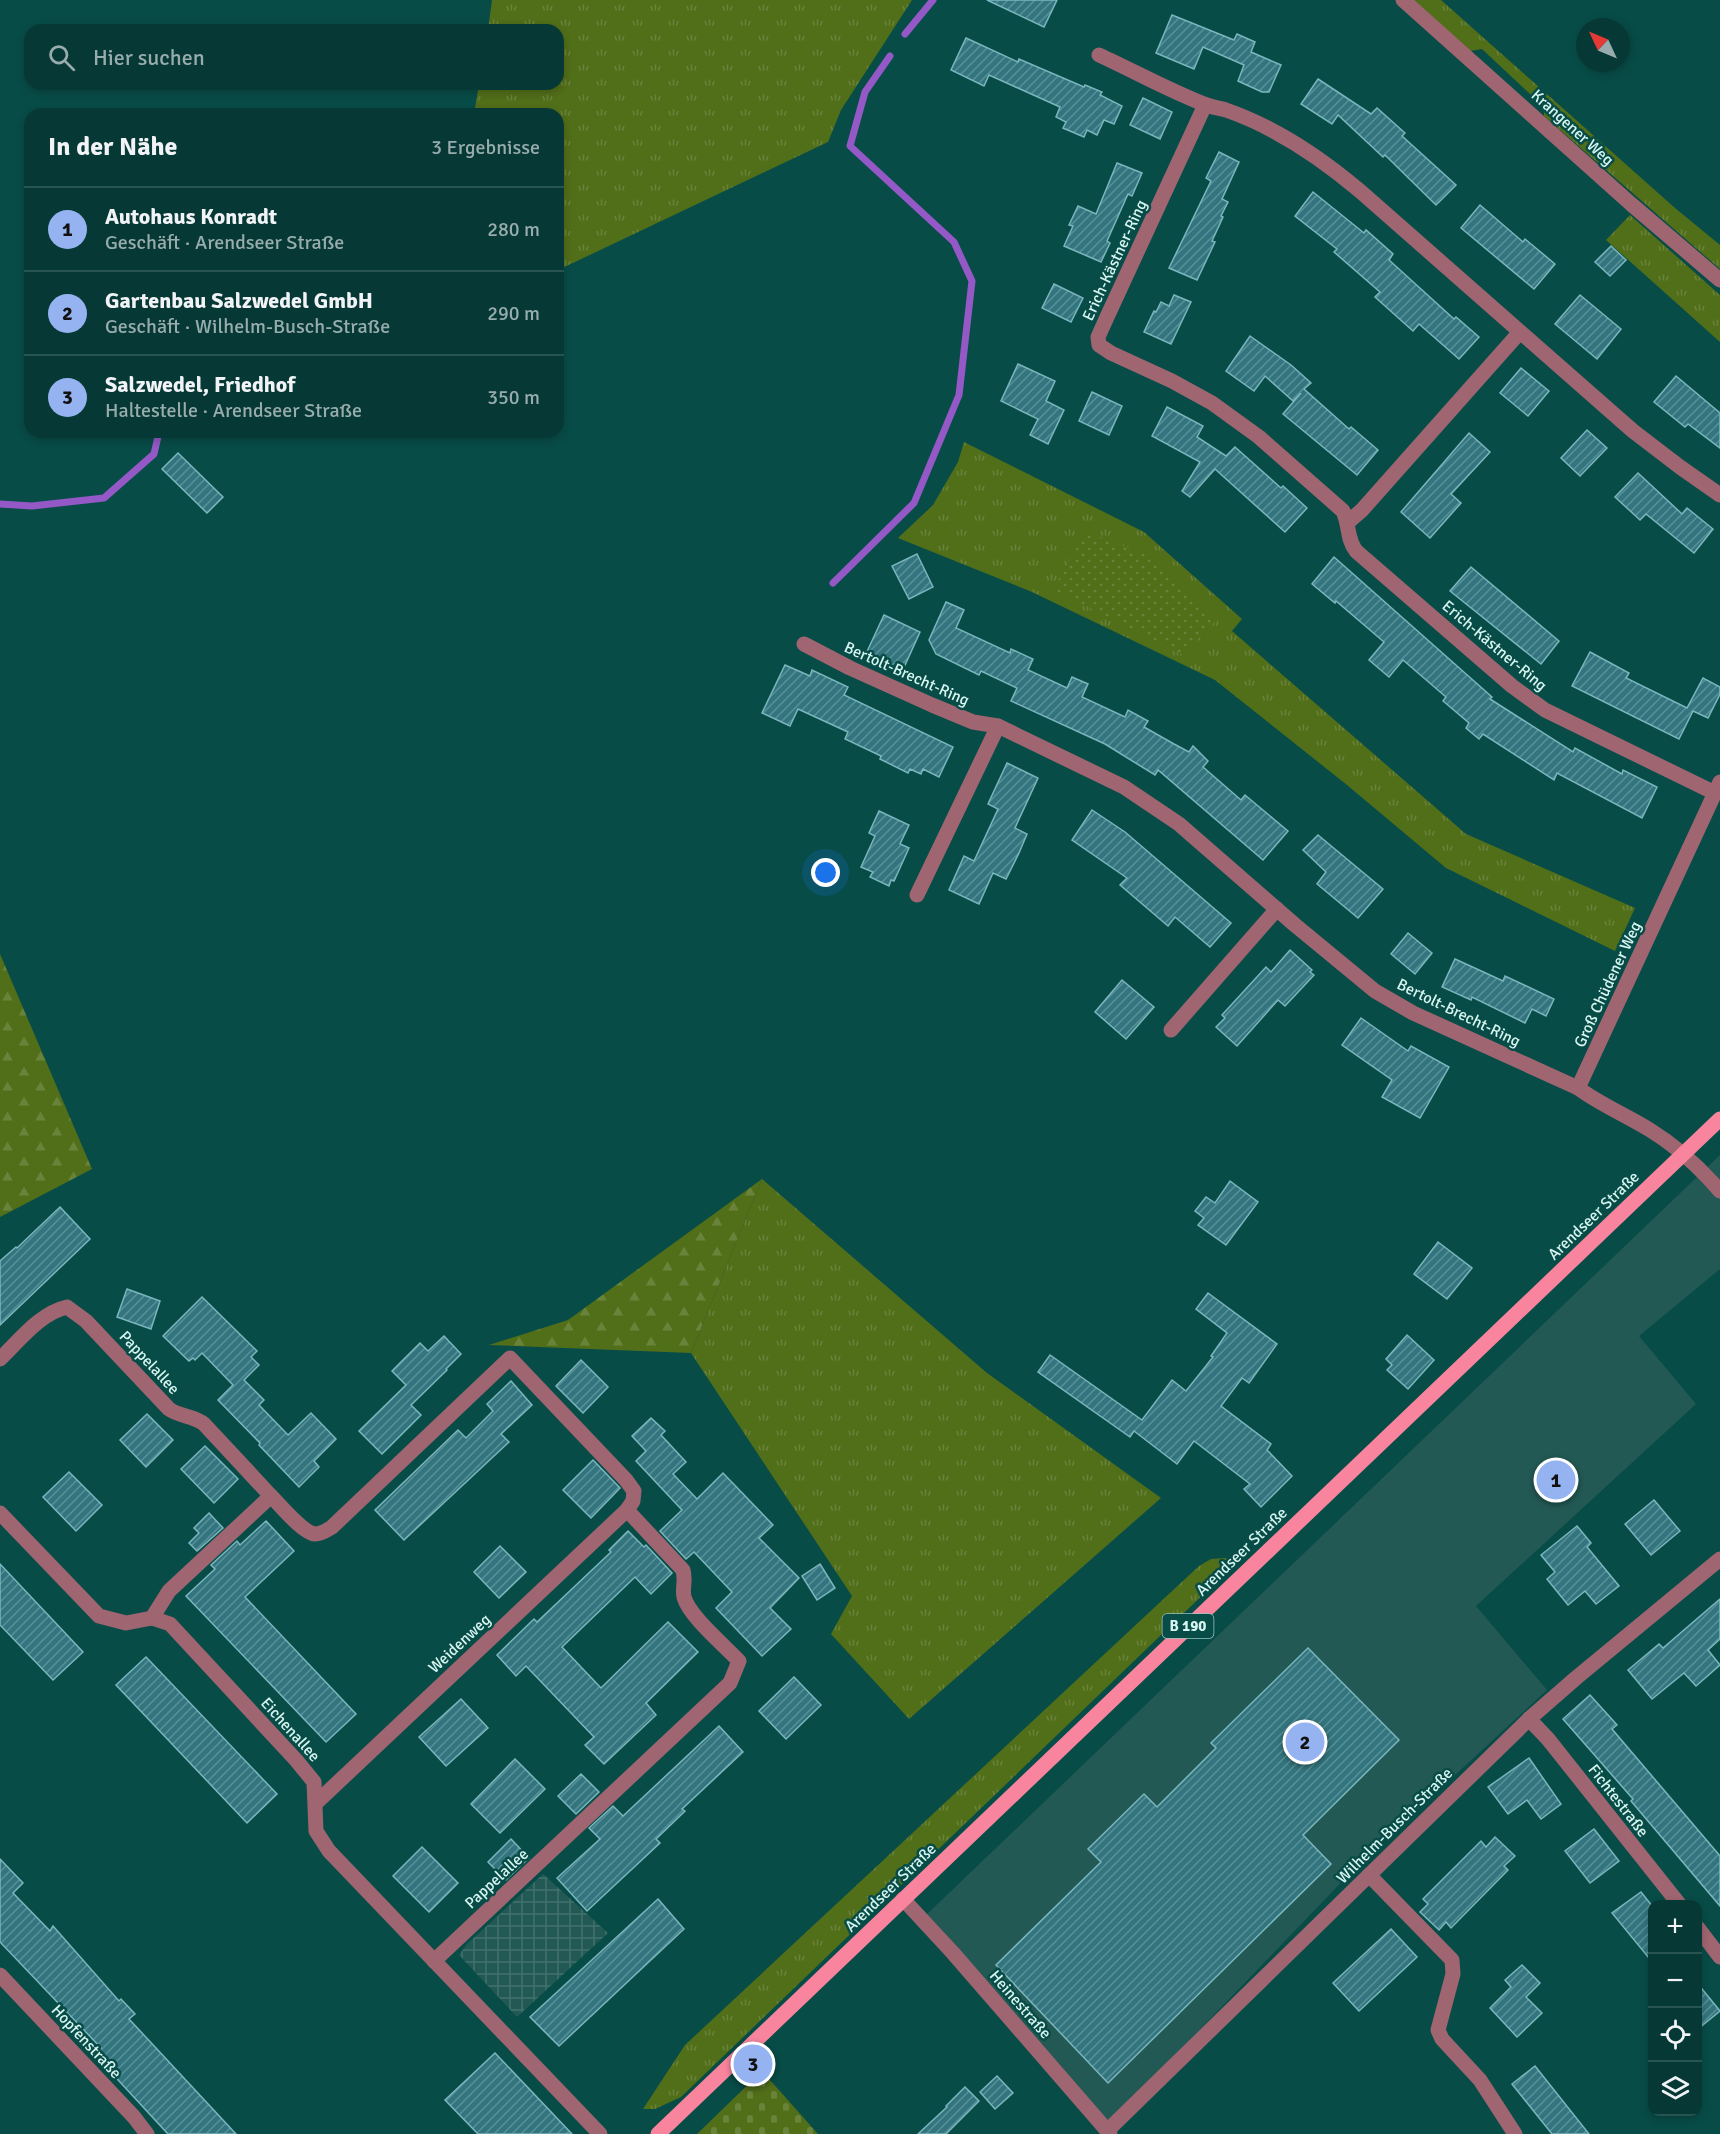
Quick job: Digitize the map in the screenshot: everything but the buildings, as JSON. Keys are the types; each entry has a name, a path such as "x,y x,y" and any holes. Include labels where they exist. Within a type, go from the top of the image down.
{"main road":[{"name":"Arendseer Straße","path":"658,2134 1720,1119"}],"street":[{"name":"Krangener Weg","path":"1403,0 1631,204 1720,280"},
{"path":"1099,55 1205,105 1247,119 1289,141 1325,164 1360,191 1633,431 1680,468 1720,495"},
{"name":"Erich-Kästner-Ring","path":"1205,105 1103,325 1098,337 1099,345 1111,353 1191,390 1238,421 1340,507 1347,523 1350,542 1356,551 1512,686 1545,710 1717,787"},
{"path":"1347,523 1362,510 1520,332"},
{"name":"Bertolt-Brecht-Ring","path":"804,644 850,668 932,705 973,722 998,726 1124,787 1160,810 1194,836 1360,980 1391,1001 1578,1088"},
{"path":"917,895 998,726"},
{"name":"Groß Chüdener Weg","path":"1578,1088 1717,787"},
{"path":"1171,1030 1276,909"},
{"path":"1578,1088 1599,1103 1652,1131 1683,1155 1720,1191"},
{"name":"Pappelallee","path":"0,1359 55,1309 67,1307 78,1313 169,1409 197,1419 204,1424 271,1496 306,1530 314,1534 324,1533 352,1508 510,1358 634,1491 633,1501 627,1510 683,1570 686,1580 683,1591 691,1611 739,1661 730,1683 434,1961"},
{"path":"0,1513 99,1616 126,1623 152,1618 169,1592 271,1496"},
{"name":"Weidenweg","path":"316,1803 627,1510"},
{"name":"Wilhelm-Busch-Straße","path":"1108,2132 1529,1719 1720,1559"},
{"name":"Eichenallee","path":"152,1618 170,1624 314,1782 316,1830 329,1851 600,2134"},
{"name":"Fichtestraße","path":"1529,1719 1548,1739 1675,1900"},
{"path":"1369,1875 1452,1960 1453,1974 1438,2030 1442,2039 1480,2080 1515,2134"},
{"name":"Heinestraße","path":"903,1899 953,1953 1108,2132"},
{"path":"1702,1933 1720,1957"},
{"name":"Hopfenstraße","path":"0,1975 134,2117 147,2134"}],"shaded area":[{"path":"1720,1155 1720,1269 1639,1336 1696,1404 1476,1606 1547,1690 1359,1864 1107,2126 925,1916"},
{"path":"543,1874 608,1933 517,2017 459,1955 467,1944"}],"green space":[{"path":"492,0 912,0 841,110 828,142 564,267 564,108 475,108 478,90 564,90 564,24 489,24"},
{"path":"1409,0 1441,0 1675,208 1720,245 1720,269 1544,116 1544,107 1482,49 1470,51"},
{"path":"1630,215 1720,295 1720,342 1606,240"},
{"path":"964,442 1144,532 1242,619 1232,631 1466,834 1635,908 1615,951 1446,868 1347,785 1215,680 1032,592 898,538 933,505 958,462"},
{"path":"1086,532 1144,553 1217,619 1183,655 1053,589"},
{"path":"0,954 92,1169 0,1217"},
{"path":"762,1179 987,1373 1161,1498 909,1719 831,1634 852,1596 691,1353"},
{"path":"762,1179 691,1353 489,1345 568,1320"},
{"path":"1211,1559 1240,1559 681,2097 655,2109 643,2109 685,2045 1199,1566"},
{"path":"762,2071 818,2134 697,2134"}],"waterway":[{"path":"905,34 933,0"},
{"path":"833,583 914,503 959,395 972,281 954,242 850,146 865,92 890,56"},
{"path":"0,504 32,506 104,498 154,454 158,438"}],"place":[{"name":"Autohaus Konradt","path":"1556,1480"},
{"name":"Gartenbau Salzwedel GmbH","path":"1305,1742"},
{"name":"Salzwedel, Friedhof","path":"753,2064"}]}
